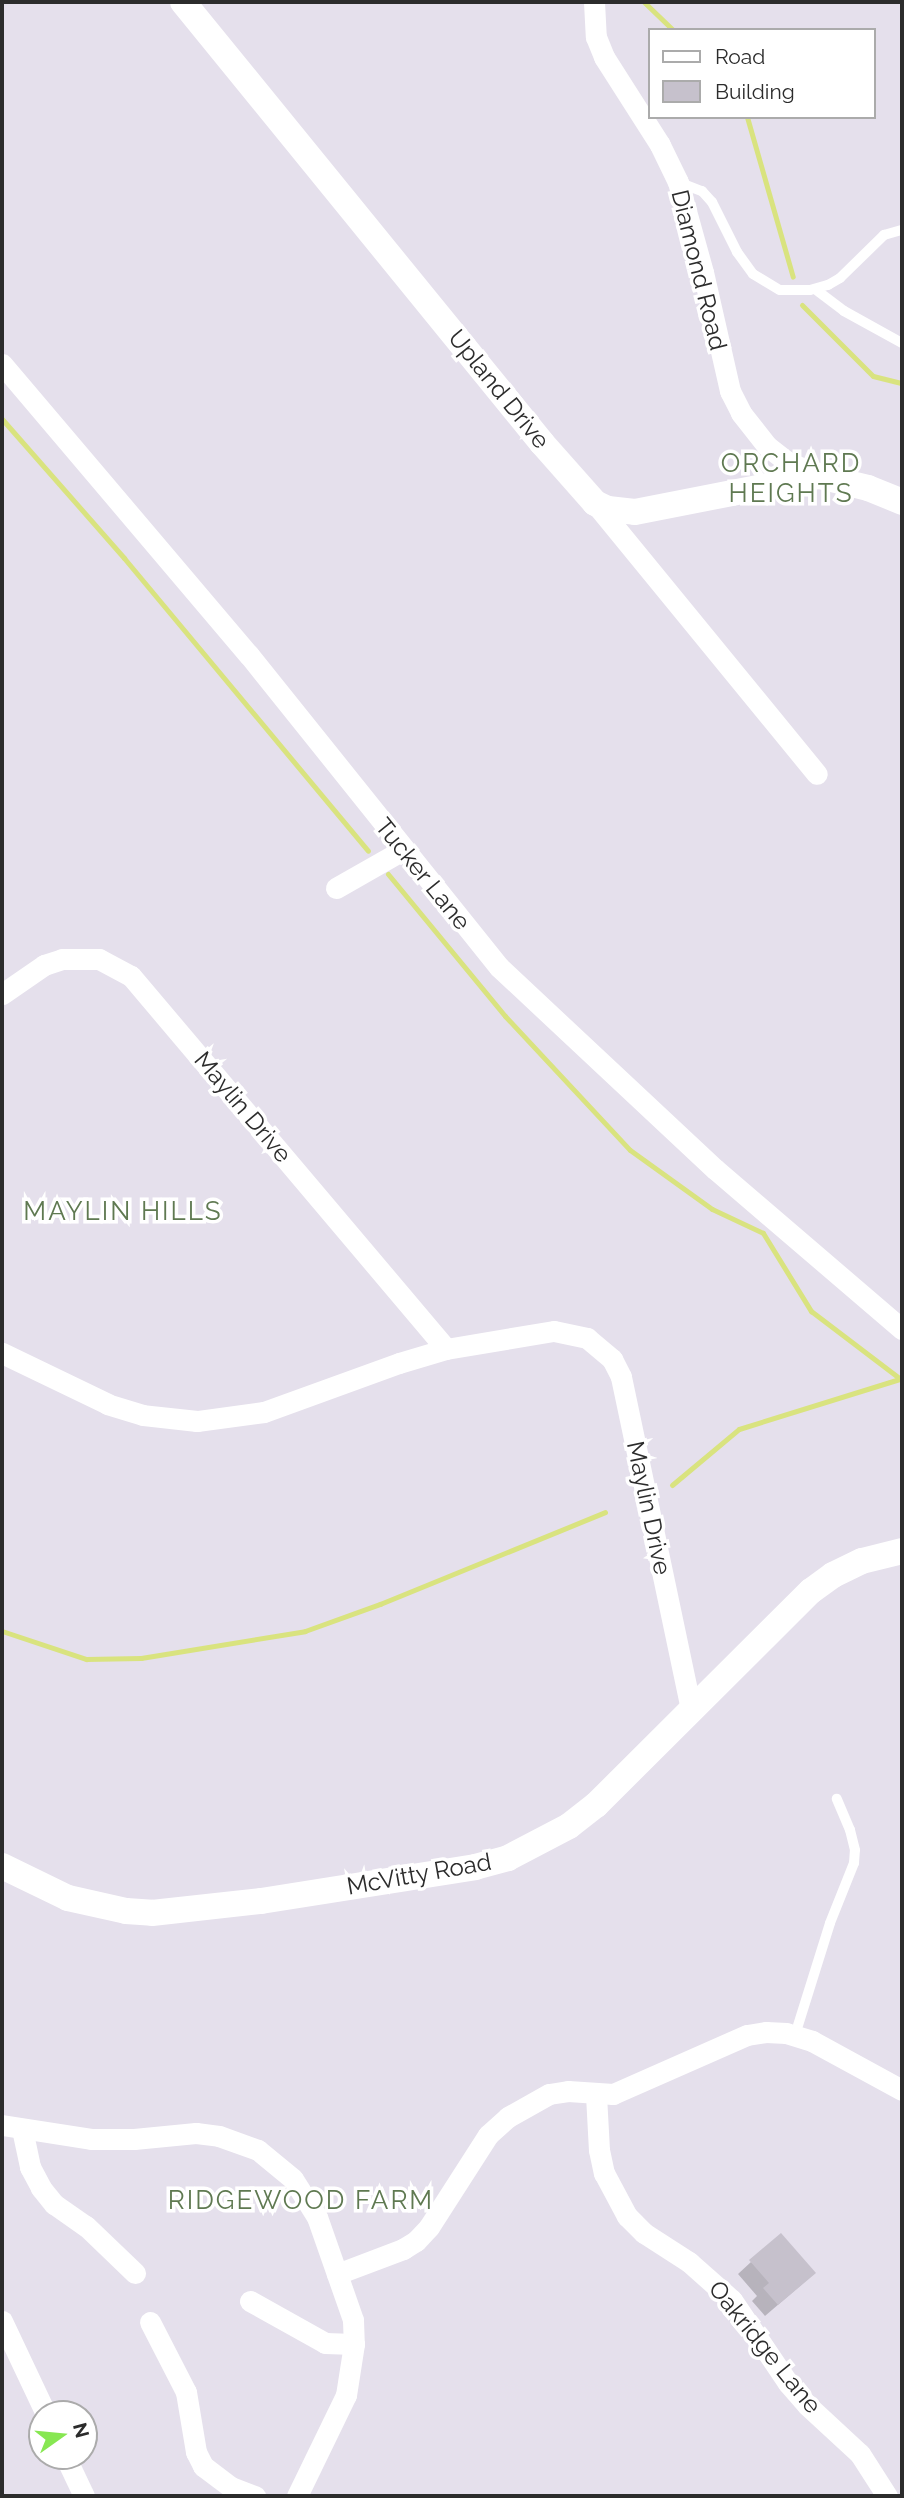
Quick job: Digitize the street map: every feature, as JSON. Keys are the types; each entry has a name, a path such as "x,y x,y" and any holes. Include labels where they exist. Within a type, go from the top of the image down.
{"street":[{"name":"Upland Drive","path":"183,2 542,443 595,503 817,774"},
{"name":"Diamond Road","path":"594,2 596,37 604,57 660,145 678,181 703,272 730,391 741,413 767,446 786,461 819,476"},
{"name":"Tucker Lane","path":"2,364 249,655 499,967 533,1002 715,1170 902,1329"},
{"path":"595,503 608,509 635,512 819,476 868,488 902,502"},
{"path":"336,888 403,850"},
{"name":"Maylin Drive","path":"2,994 44,965 62,959 99,959 131,976 446,1349"},
{"name":"Maylin Drive","path":"2,1353 108,1404 143,1415 197,1420 264,1412 399,1363 446,1349 554,1331 587,1338 612,1359 621,1377 691,1709"},
{"name":"McVitty Road","path":"2,1866 68,1898 126,1911 152,1913 261,1901 475,1867 518,1853 569,1826 596,1805 811,1591 833,1575 862,1561 902,1551"},
{"path":"337,2274 403,2249 416,2241 429,2227 475,2152 508,2117 531,2102 550,2094 568,2091 596,2095 613,2094 747,2035 766,2032 796,2035 902,2090"},
{"name":"Oakridge Lane","path":"596,2095 599,2150 604,2173 628,2216 644,2233 689,2262 732,2300 788,2383 807,2405 860,2454 887,2496"},
{"path":"12,2127 91,2139 134,2139 196,2133 228,2138 258,2150 293,2179 317,2217 353,2320 355,2344 346,2395 297,2496"},
{"path":"12,2127 41,2188 54,2204 86,2226 135,2273"},
{"path":"250,2301 325,2343 355,2344"},
{"path":"2,2321 39,2400"},
{"path":"150,2322 186,2392 196,2452 203,2466 231,2487 255,2496"},
{"path":"72,2470 84,2496"}],"lane":[{"path":"678,181 702,191 712,202 737,252 752,274 765,284 792,292 815,289 841,278 884,235 902,230"},
{"path":"815,289 844,311 902,343"},
{"path":"796,2035 830,1923 854,1863 855,1850 850,1830 837,1799"}],"building":[{"path":"781,2233 816,2273 778,2305 763,2288 769,2283 749,2260"}],"waterway":[{"path":"644,2 671,28"},
{"path":"748,119 793,277"},
{"path":"802,305 873,376 902,383"},
{"path":"2,419 124,558 368,851"},
{"path":"388,874 505,1016 630,1150 712,1209 763,1233 811,1311 902,1380"},
{"path":"672,1485 739,1429 900,1379"},
{"path":"2,1631 86,1659 141,1658 305,1631 380,1604 605,1512"}],"district":[{"name":"ORCHARD HEIGHTS","path":"791,479"},
{"name":"MAYLIN HILLS","path":"123,1212"},
{"name":"RIDGEWOOD FARM","path":"301,2201"}]}
